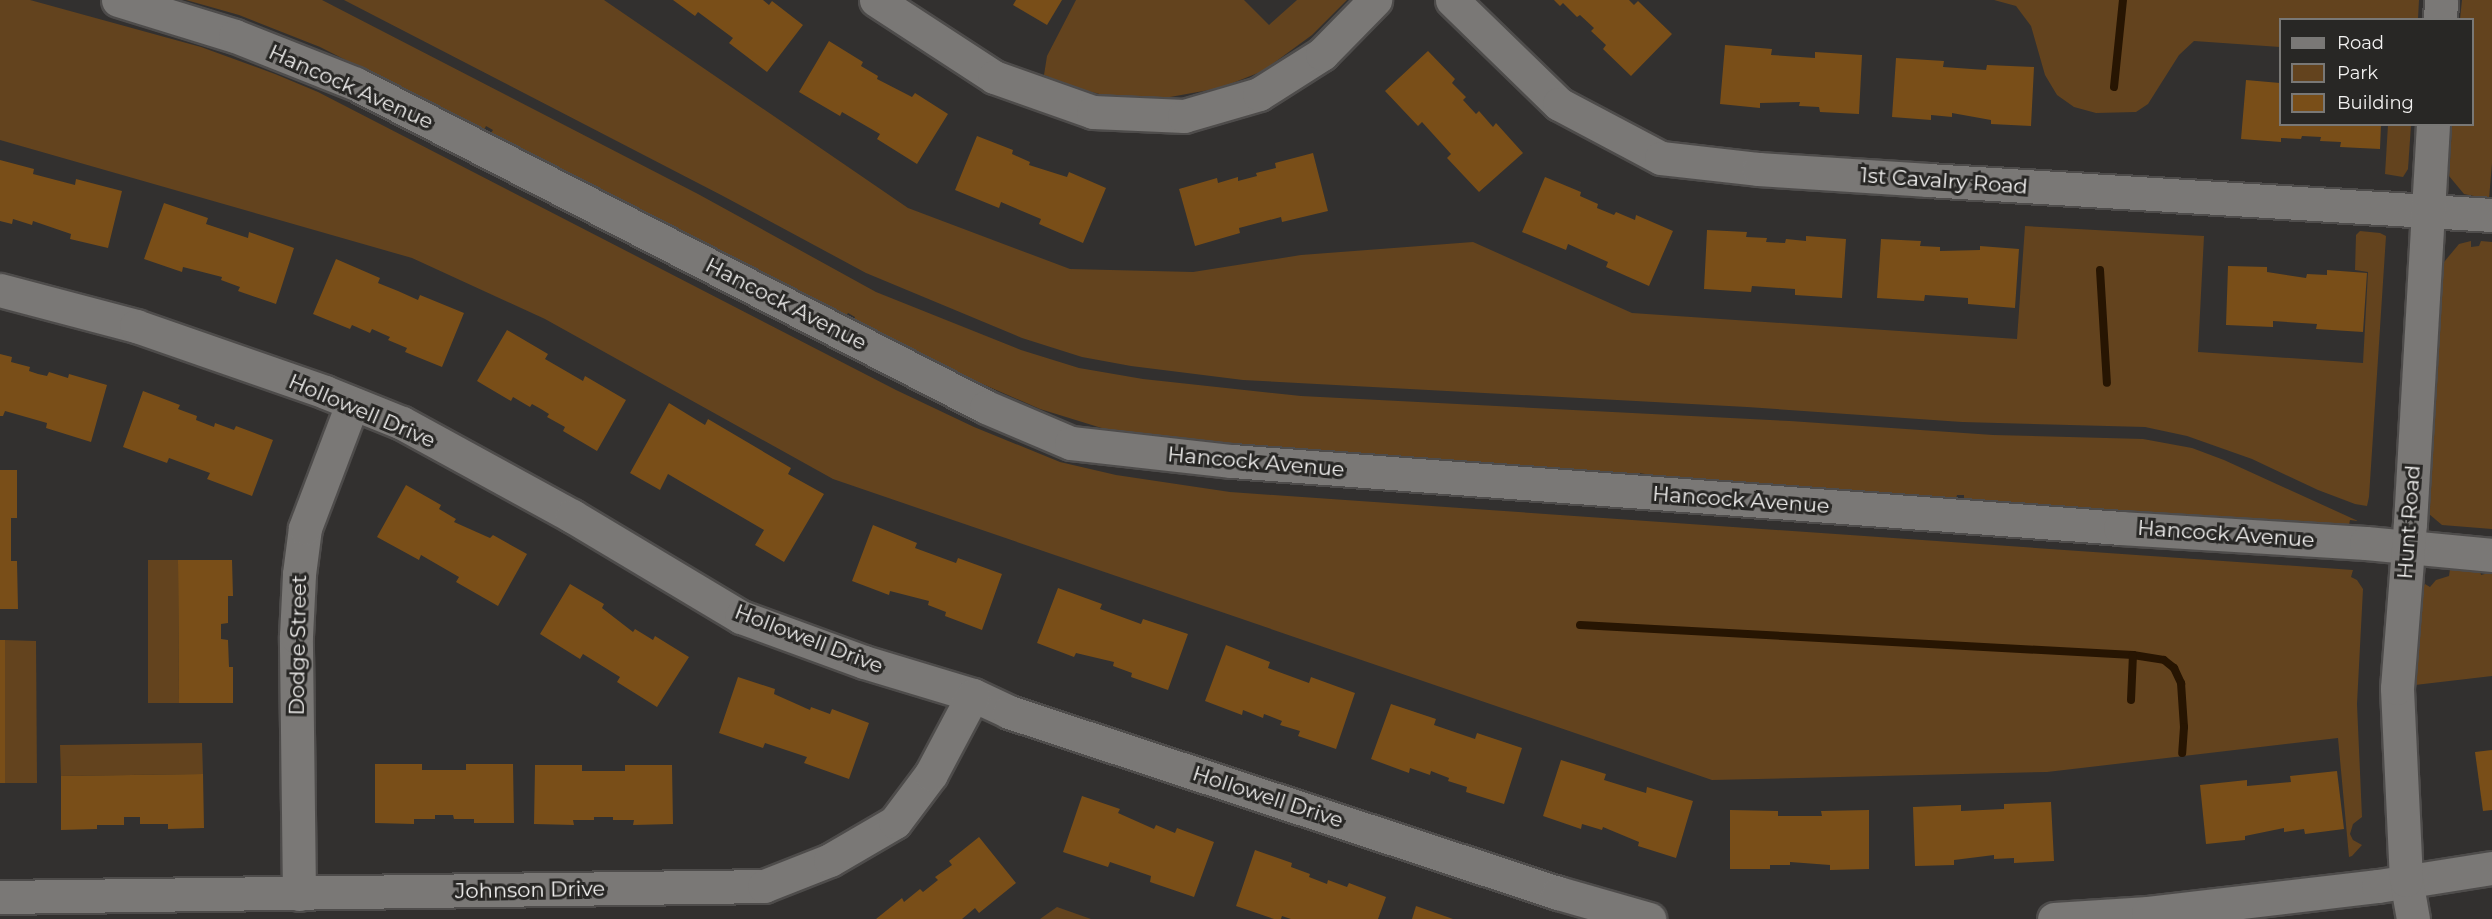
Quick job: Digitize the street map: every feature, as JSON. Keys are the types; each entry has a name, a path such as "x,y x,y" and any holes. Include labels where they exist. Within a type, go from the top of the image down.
{"street":[{"name":"Hancock Avenue","path":"118,0 235,36 356,84 986,407 1071,443 1197,458 2120,528 2366,543 2408,549 2492,555"},
{"path":"876,0 994,77 1093,112 1184,116 1259,94 1322,54 1375,0"},
{"name":"1st Cavalry Road","path":"1452,0 1558,104 1661,158 1771,170 2492,215"},
{"path":"2440,18 2441,0"},
{"name":"Hunt Road","path":"2413,919 2406,880 2397,688 2408,549 2433,126"},
{"name":"Hollowell Drive","path":"0,290 136,326 325,392 402,423 572,516 741,617 864,662 973,695 1032,719 1558,893 1649,919"},
{"name":"Dodge Street","path":"299,894 296,636 298,574 305,528 352,404"},
{"name":"Johnson Drive","path":"0,897 764,886 830,860 895,822 931,774 973,695"},
{"path":"2054,919 2148,913 2378,886 2492,868"}],"green space":[{"path":"0,0 30,0 201,47 318,92 896,390 974,427 1060,462 1116,475 1230,492 2353,570 2351,577 2357,580 2363,589 2357,704 2362,817 2353,824 2350,834 2353,840 2362,845 2349,857 2338,738 2047,772 1712,780 833,479 545,319 412,258 0,140"},
{"path":"186,0 322,0 698,194 876,292 1021,350 1079,368 1143,379 1301,396 1790,421 1993,435 2143,439 2192,448 2224,460 2358,521 2350,520 2349,525 2292,522 1964,500 1964,495 1957,495 1956,499 1645,478 1645,474 1639,473 1638,477 1310,456 1165,437 1121,434 1040,409 948,369 854,321 855,317 848,313 846,317 491,133 493,130 486,126 484,130 320,47 239,15"},
{"path":"344,0 604,0 908,208 1070,269 1193,272 1301,255 1473,242 1632,313 2017,339 2025,226 2204,236 2198,352 2363,363 2368,272 2355,270 2356,235 2360,231 2380,233 2386,236 2367,506 2355,504 2318,490 2252,459 2187,436 2145,427 1962,422 1747,407 1243,380 1131,366 1082,357 1022,338 866,273 723,196"},
{"path":"1076,0 1244,0 1269,25 1297,0 1347,0 1312,35 1263,71 1220,88 1159,99 1119,99 1076,88 1044,75 1047,56"},
{"path":"1994,0 2419,0 2418,18 2279,18 2279,47 2194,41 2179,55 2148,104 2136,112 2096,113 2074,107 2057,95 2045,75 2031,26 2016,6"},
{"path":"2462,0 2492,0 2492,163 2489,199 2464,194 2449,176 2452,126 2474,126 2474,18 2460,18"},
{"path":"2388,126 2411,126 2408,169 2403,177 2385,174"},
{"path":"2471,241 2471,247 2479,246 2481,241 2492,242 2492,529 2442,525 2429,514 2427,497 2444,262 2459,244"},
{"path":"148,560 178,560 179,703 148,703"},
{"path":"2450,569 2480,570 2481,575 2492,572 2492,676 2415,685 2421,590 2425,584 2430,587 2436,580 2449,576"},
{"path":"5,640 36,641 37,783 5,783"},
{"path":"202,743 203,774 61,776 60,745"},
{"path":"1057,907 1091,919 1040,919"}],"building":[{"path":"673,0 763,0 769,5 772,1 803,25 767,72 729,43 733,38 698,12 695,16"},
{"path":"1016,0 1062,0 1047,25 1013,5"},
{"path":"1554,0 1629,0 1634,5 1638,1 1672,34 1631,76 1603,49 1606,45 1591,31 1594,28 1580,15 1577,17 1563,3 1560,6"},
{"path":"829,41 863,62 861,66 878,76 877,79 912,97 915,93 948,114 917,164 877,139 880,134 842,112 840,116 799,92"},
{"path":"1725,45 1772,49 1771,55 1815,58 1815,52 1862,55 1859,114 1820,112 1819,107 1799,106 1800,102 1760,103 1760,108 1720,104"},
{"path":"1428,51 1455,79 1452,83 1466,97 1463,100 1476,114 1479,111 1493,127 1496,123 1523,153 1479,192 1447,158 1451,154 1422,122 1418,126 1385,91"},
{"path":"1896,58 1944,61 1943,67 1986,70 1987,65 2034,67 2031,126 1991,124 1991,120 1952,113 1952,117 1931,115 1931,120 1892,117"},
{"path":"2246,80 2279,83 2279,126 2381,126 2380,149 2340,147 2341,142 2320,141 2321,137 2281,138 2281,142 2241,139"},
{"path":"977,136 1013,150 1012,154 1030,162 1029,165 1067,177 1069,172 1106,188 1083,243 1039,224 1041,219 1001,202 999,208 955,190"},
{"path":"1313,153 1328,211 1282,222 1281,217 1239,228 1240,233 1195,246 1179,189 1217,178 1218,183 1238,177 1238,181 1257,176 1256,173 1276,168 1275,163"},
{"path":"0,160 34,169 33,174 75,185 76,179 122,191 108,248 70,239 71,234 33,221 32,225 13,219 12,224 0,221"},
{"path":"1545,177 1581,192 1580,196 1598,204 1597,208 1614,215 1616,212 1635,220 1636,215 1673,231 1649,286 1606,267 1608,262 1568,244 1566,250 1522,232"},
{"path":"164,203 208,218 206,224 248,238 249,232 294,248 276,304 238,291 240,287 221,280 222,277 183,267 182,272 144,259"},
{"path":"1707,230 1747,232 1746,237 1767,238 1766,242 1785,243 1786,239 1806,241 1806,236 1846,239 1842,298 1795,295 1795,289 1752,286 1751,292 1704,289"},
{"path":"1881,239 1921,241 1920,246 1940,247 1940,251 1980,250 1980,246 2019,249 2015,308 1968,304 1968,298 1925,295 1924,301 1877,298"},
{"path":"336,259 380,278 378,283 418,300 420,295 464,313 442,367 405,352 407,348 388,340 390,337 372,329 370,333 352,325 350,329 313,314"},
{"path":"2228,266 2267,267 2267,272 2306,278 2307,274 2327,275 2327,270 2367,273 2363,332 2316,329 2317,324 2273,321 2273,327 2226,325"},
{"path":"507,330 548,354 545,359 583,381 585,376 626,400 597,451 563,431 565,427 547,417 549,414 541,409 532,404 530,407 513,397 511,401 477,381"},
{"path":"0,354 12,357 11,362 30,367 29,371 38,374 47,376 49,372 68,378 69,374 107,385 91,442 46,428 47,423 5,411 3,416 0,416"},
{"path":"143,391 180,405 178,409 197,416 196,420 214,427 215,423 234,430 236,426 273,440 252,496 207,479 210,473 169,458 167,463 123,447"},
{"path":"669,403 705,425 708,419 791,468 788,474 824,494 784,562 755,545 764,530 668,474 660,490 630,473"},
{"path":"0,470 17,470 17,518 11,518 11,561 17,561 18,609 0,609"},
{"path":"406,485 441,505 439,509 456,519 454,522 490,538 493,535 527,554 498,606 456,582 459,577 421,555 419,560 377,537"},
{"path":"873,525 917,543 915,548 956,563 958,558 1002,574 982,630 945,616 946,612 928,605 929,601 890,591 889,595 852,581"},
{"path":"178,560 232,560 233,596 228,596 228,623 221,624 221,639 228,640 229,667 233,667 233,703 179,703"},
{"path":"570,584 604,604 602,608 633,632 635,629 653,640 655,636 689,657 657,707 617,682 620,677 583,654 580,659 540,634"},
{"path":"1058,588 1102,604 1100,609 1141,624 1143,619 1188,634 1168,690 1131,677 1132,673 1113,666 1114,662 1076,653 1074,657 1037,643"},
{"path":"0,640 5,640 5,783 0,783"},
{"path":"1226,645 1270,662 1268,668 1309,683 1311,677 1355,693 1336,749 1298,736 1300,731 1280,725 1282,721 1264,714 1263,718 1243,710 1242,715 1205,701"},
{"path":"738,677 775,689 774,694 810,710 811,707 830,714 832,709 869,723 849,779 804,763 807,757 765,743 763,748 719,733"},
{"path":"1391,704 1436,719 1434,725 1475,739 1477,733 1522,748 1504,804 1466,792 1467,787 1448,781 1449,778 1431,771 1430,775 1410,768 1409,773 1371,759"},
{"path":"2492,750 2492,810 2483,811 2475,752"},
{"path":"1561,760 1606,774 1604,780 1646,793 1647,787 1693,801 1676,858 1638,846 1639,842 1603,827 1602,830 1582,824 1581,829 1543,816"},
{"path":"375,764 422,764 422,770 466,770 466,764 513,764 514,823 474,823 474,819 454,819 453,815 435,815 435,819 414,819 414,824 375,823"},
{"path":"535,765 582,765 582,771 625,771 625,765 672,765 673,824 633,825 634,820 594,817 594,820 573,820 574,825 534,824"},
{"path":"2337,771 2344,829 2305,834 2304,829 2284,832 2284,828 2245,836 2245,840 2206,844 2200,785 2247,780 2247,786 2291,782 2290,776"},
{"path":"203,774 204,828 168,829 168,824 140,824 140,817 124,817 124,825 97,825 97,829 61,830 61,776"},
{"path":"1082,796 1120,809 1118,813 1154,829 1156,825 1175,833 1177,828 1214,842 1194,897 1150,882 1151,876 1110,862 1108,867 1063,852"},
{"path":"2051,802 2054,861 2014,863 2014,858 1994,859 1994,855 1954,860 1954,865 1915,866 1913,807 1961,805 1961,811 2004,809 2004,804"},
{"path":"1730,810 1778,811 1778,816 1822,816 1821,811 1869,810 1869,869 1830,870 1830,865 1790,862 1790,865 1770,865 1770,869 1730,869"},
{"path":"979,837 1016,883 979,913 975,908 962,919 876,919 902,898 904,902 920,889 923,892 938,880 935,877 952,865 949,861"},
{"path":"1255,850 1292,863 1291,867 1327,884 1328,880 1347,887 1349,883 1386,897 1378,919 1291,919 1282,916 1281,919 1274,919 1236,906"},
{"path":"1416,906 1453,919 1412,919"}],"waterway":[{"path":"2114,87 2123,0"},
{"path":"2100,270 2107,383"},
{"path":"1580,625 2133,655 2164,660 2174,668 2181,683 2184,727 2182,753"},
{"path":"2131,700 2133,655"}]}
